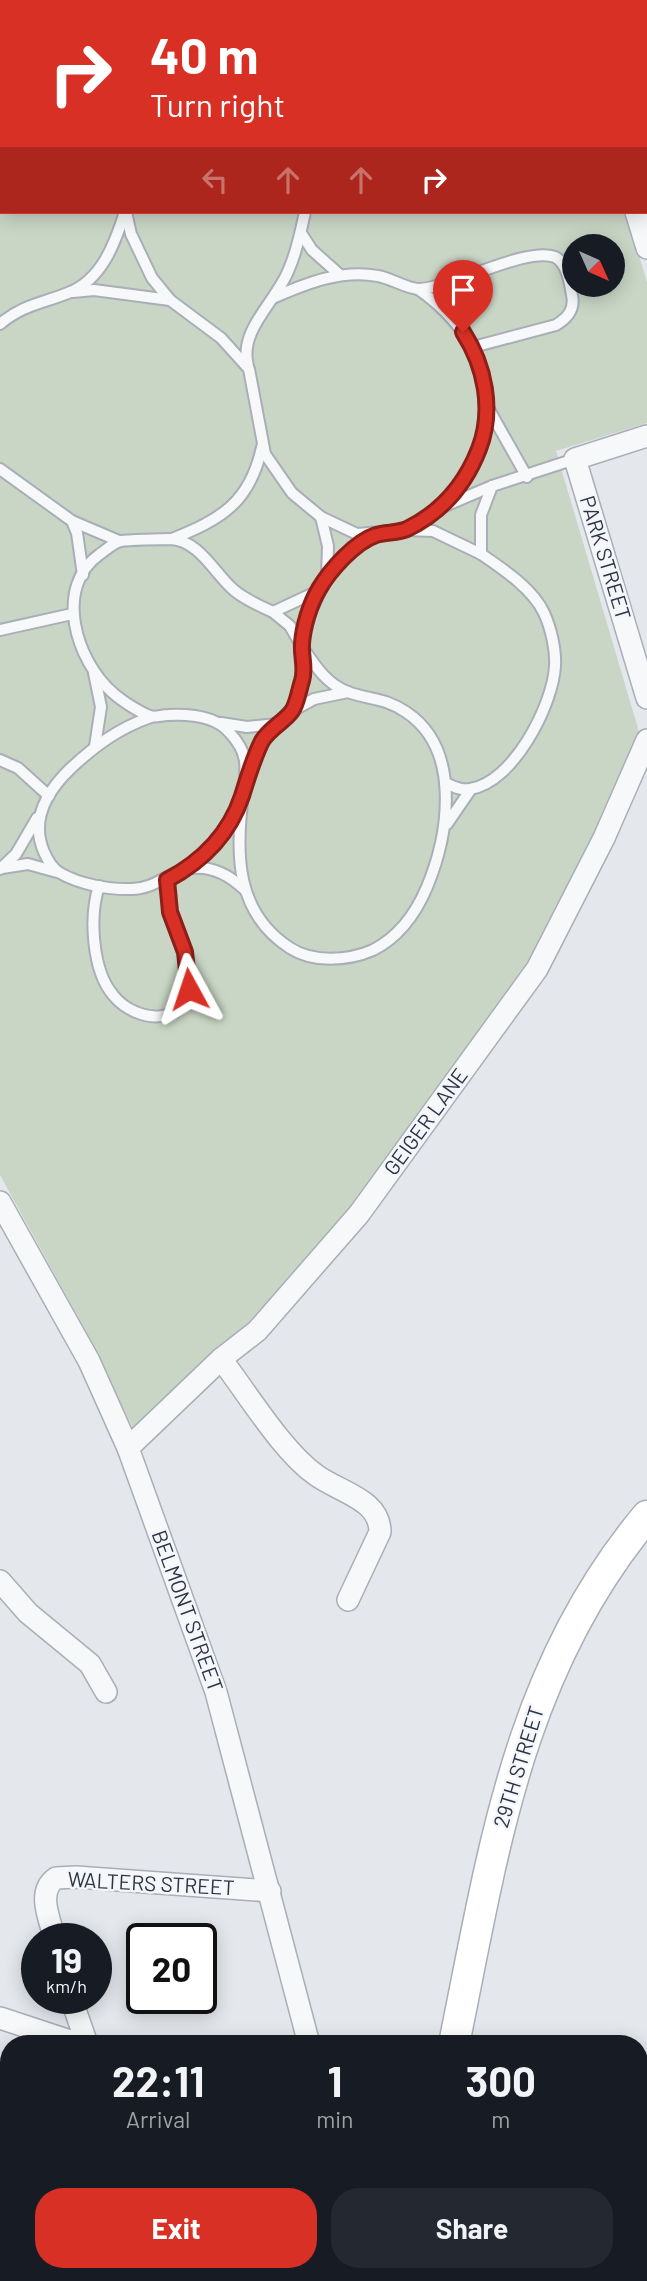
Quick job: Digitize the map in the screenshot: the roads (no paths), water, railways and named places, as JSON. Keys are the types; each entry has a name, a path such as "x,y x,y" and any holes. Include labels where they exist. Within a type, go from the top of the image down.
{"street":[{"path":"637,214 647,248"},
{"path":"575,459 647,436"},
{"name":"PARK STREET","path":"575,459 647,698"},
{"name":"GEIGER LANE","path":"128,1448 221,1359 257,1331 359,1214 537,969 604,838 647,740"},
{"name":"BELMONT STREET","path":"0,1202 89,1361 128,1448 216,1692 307,2035"},
{"path":"221,1359 292,1455 317,1476 368,1505 375,1512 380,1522 380,1532 348,1600"},
{"name":"29TH STREET","path":"456,2035 503,1806 532,1719 551,1671 581,1612 618,1554 647,1516"},
{"path":"0,1581 28,1613 90,1664 106,1692"},
{"name":"WALTERS STREET","path":"51,1923 45,1899 46,1889 56,1878 76,1877 270,1891"},
{"path":"77,2014 84,2035"},
{"path":"0,2018 52,2035"}],"lane":[{"path":"69,293 102,266 115,243 125,214"},
{"path":"127,214 143,264 170,300 221,338 249,369"},
{"path":"305,214 289,271 248,342 246,357 265,454 292,493 321,517 357,534 374,535 405,530 433,531 481,554 503,569 538,603 545,616 555,664 544,709 531,736 513,760 486,784 461,789 445,783"},
{"path":"301,233 312,250 340,275"},
{"path":"418,289 532,257 554,257 562,262 570,281 574,302 565,320 556,325 473,347"},
{"path":"275,297 310,282 340,275 375,275 418,289 453,317 473,347 483,377 487,406 480,447 466,475 445,506"},
{"path":"0,324 41,300 69,293 94,290 170,300"},
{"path":"487,406 527,477"},
{"path":"0,469 72,521 119,541 172,539 210,524 232,507 249,486 263,441"},
{"path":"405,530 445,506 492,486 527,477 575,459"},
{"path":"481,554 481,515 492,486"},
{"path":"321,517 328,546 327,576"},
{"path":"72,521 77,533 83,576"},
{"path":"292,711 305,666 302,645 318,591 327,576 347,555 374,535"},
{"path":"172,539 200,552 242,597 273,612 290,626 322,676 348,692 379,698 408,713 429,738 445,783 446,827 434,870 420,905 397,934 367,953 331,959 297,952 264,928 251,909 244,888 241,839 243,794 248,772 264,738 277,724 292,711 314,699 348,692"},
{"path":"95,746 101,707 91,666 78,637 72,614 74,597 83,576 95,558 119,541"},
{"path":"273,612 318,591"},
{"path":"0,630 72,614"},
{"path":"91,666 113,693 151,717"},
{"path":"1,869 16,854 49,796 65,774 95,746 125,726 151,717 195,715 247,727 277,724"},
{"path":"217,722 228,729 241,747 248,772"},
{"path":"0,761 18,768 49,796"},
{"path":"446,827 471,789"},
{"path":"1,869 28,864 99,886 132,889 167,880 186,869 224,834 243,794"},
{"path":"38,817 39,840 58,872"},
{"path":"186,869 221,871 244,888"},
{"path":"99,886 95,930 97,958 106,986 114,997 136,1014 159,1018 179,1008 189,989 190,977 185,952 170,912 167,880"}]}
